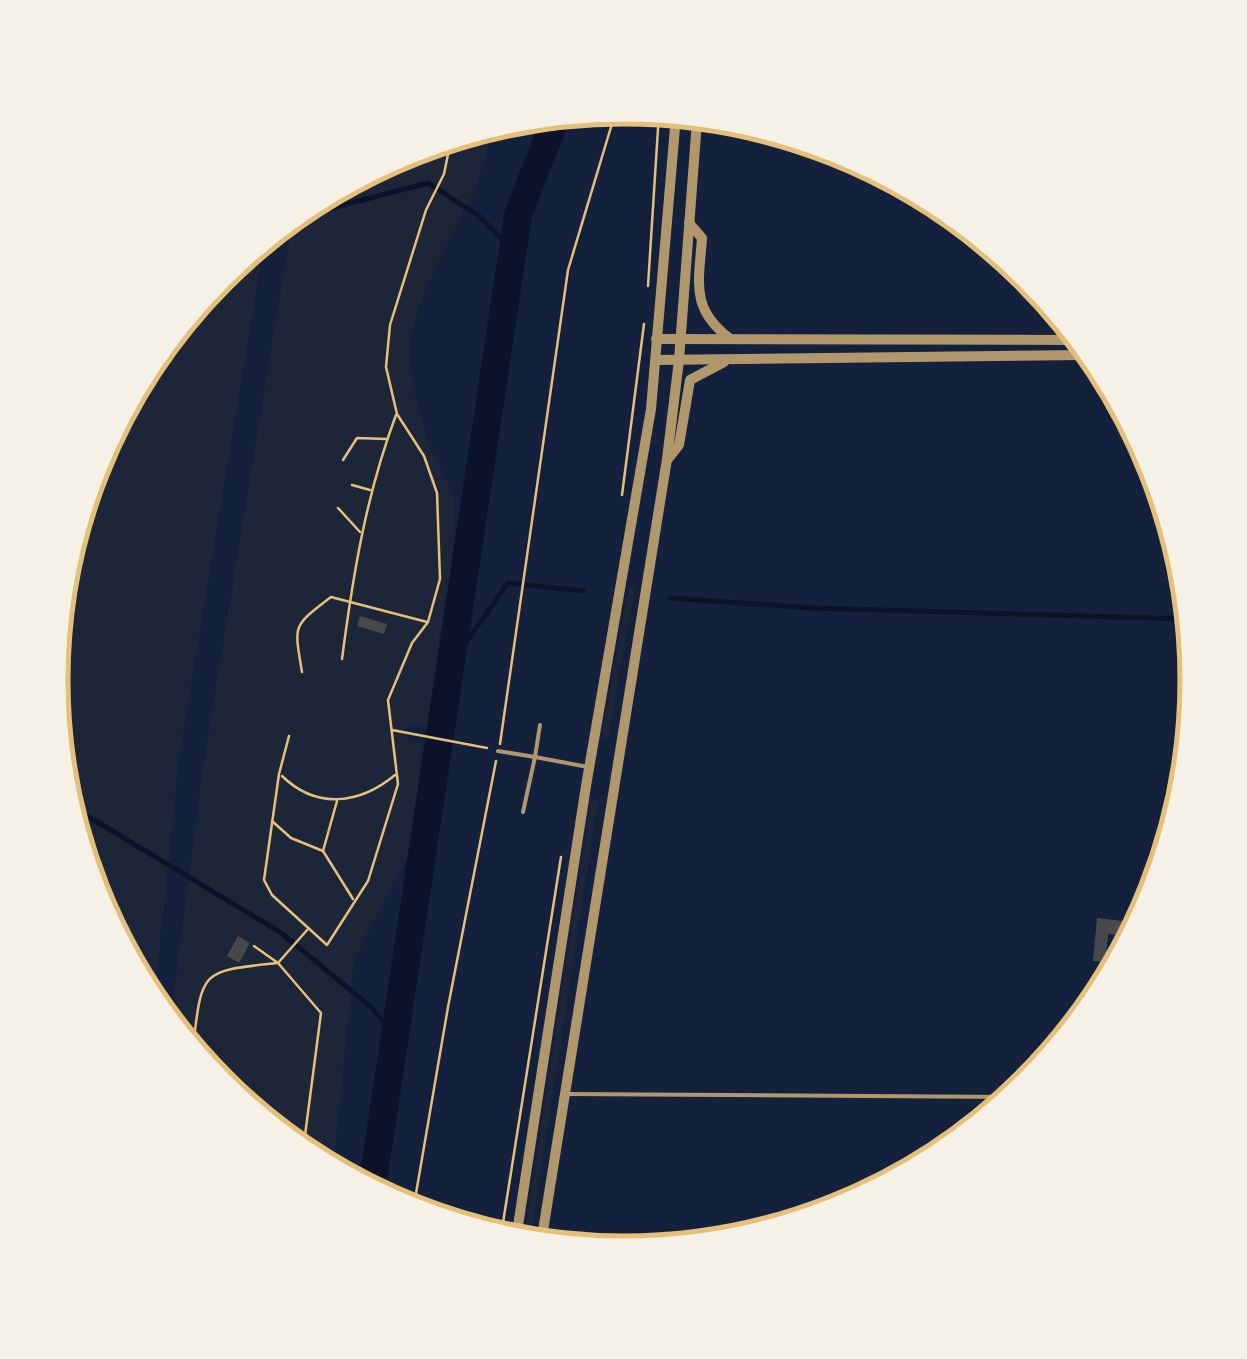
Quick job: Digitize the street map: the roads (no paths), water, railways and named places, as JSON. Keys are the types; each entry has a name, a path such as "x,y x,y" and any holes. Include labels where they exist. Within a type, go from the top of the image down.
{"street":[{"path":"518,1226 648,428 675,126"},
{"path":"543,1230 667,460 697,128"},
{"path":"689,222 702,238 698,300 711,322 730,338"},
{"path":"656,340 1064,340"},
{"path":"656,360 1075,355"},
{"path":"667,460 678,445 690,380 729,359"}],"lane":[{"path":"523,812 540,725"},
{"path":"498,751 590,768"},
{"path":"562,1094 991,1097"}],"waterway":[{"path":"374,1176 518,215 552,128"},
{"path":"328,209 428,183 479,216 512,249"},
{"path":"448,668 508,583 583,591"},
{"path":"670,598 812,608 1176,619"},
{"path":"84,814 280,932 371,1007 394,1035"}]}
